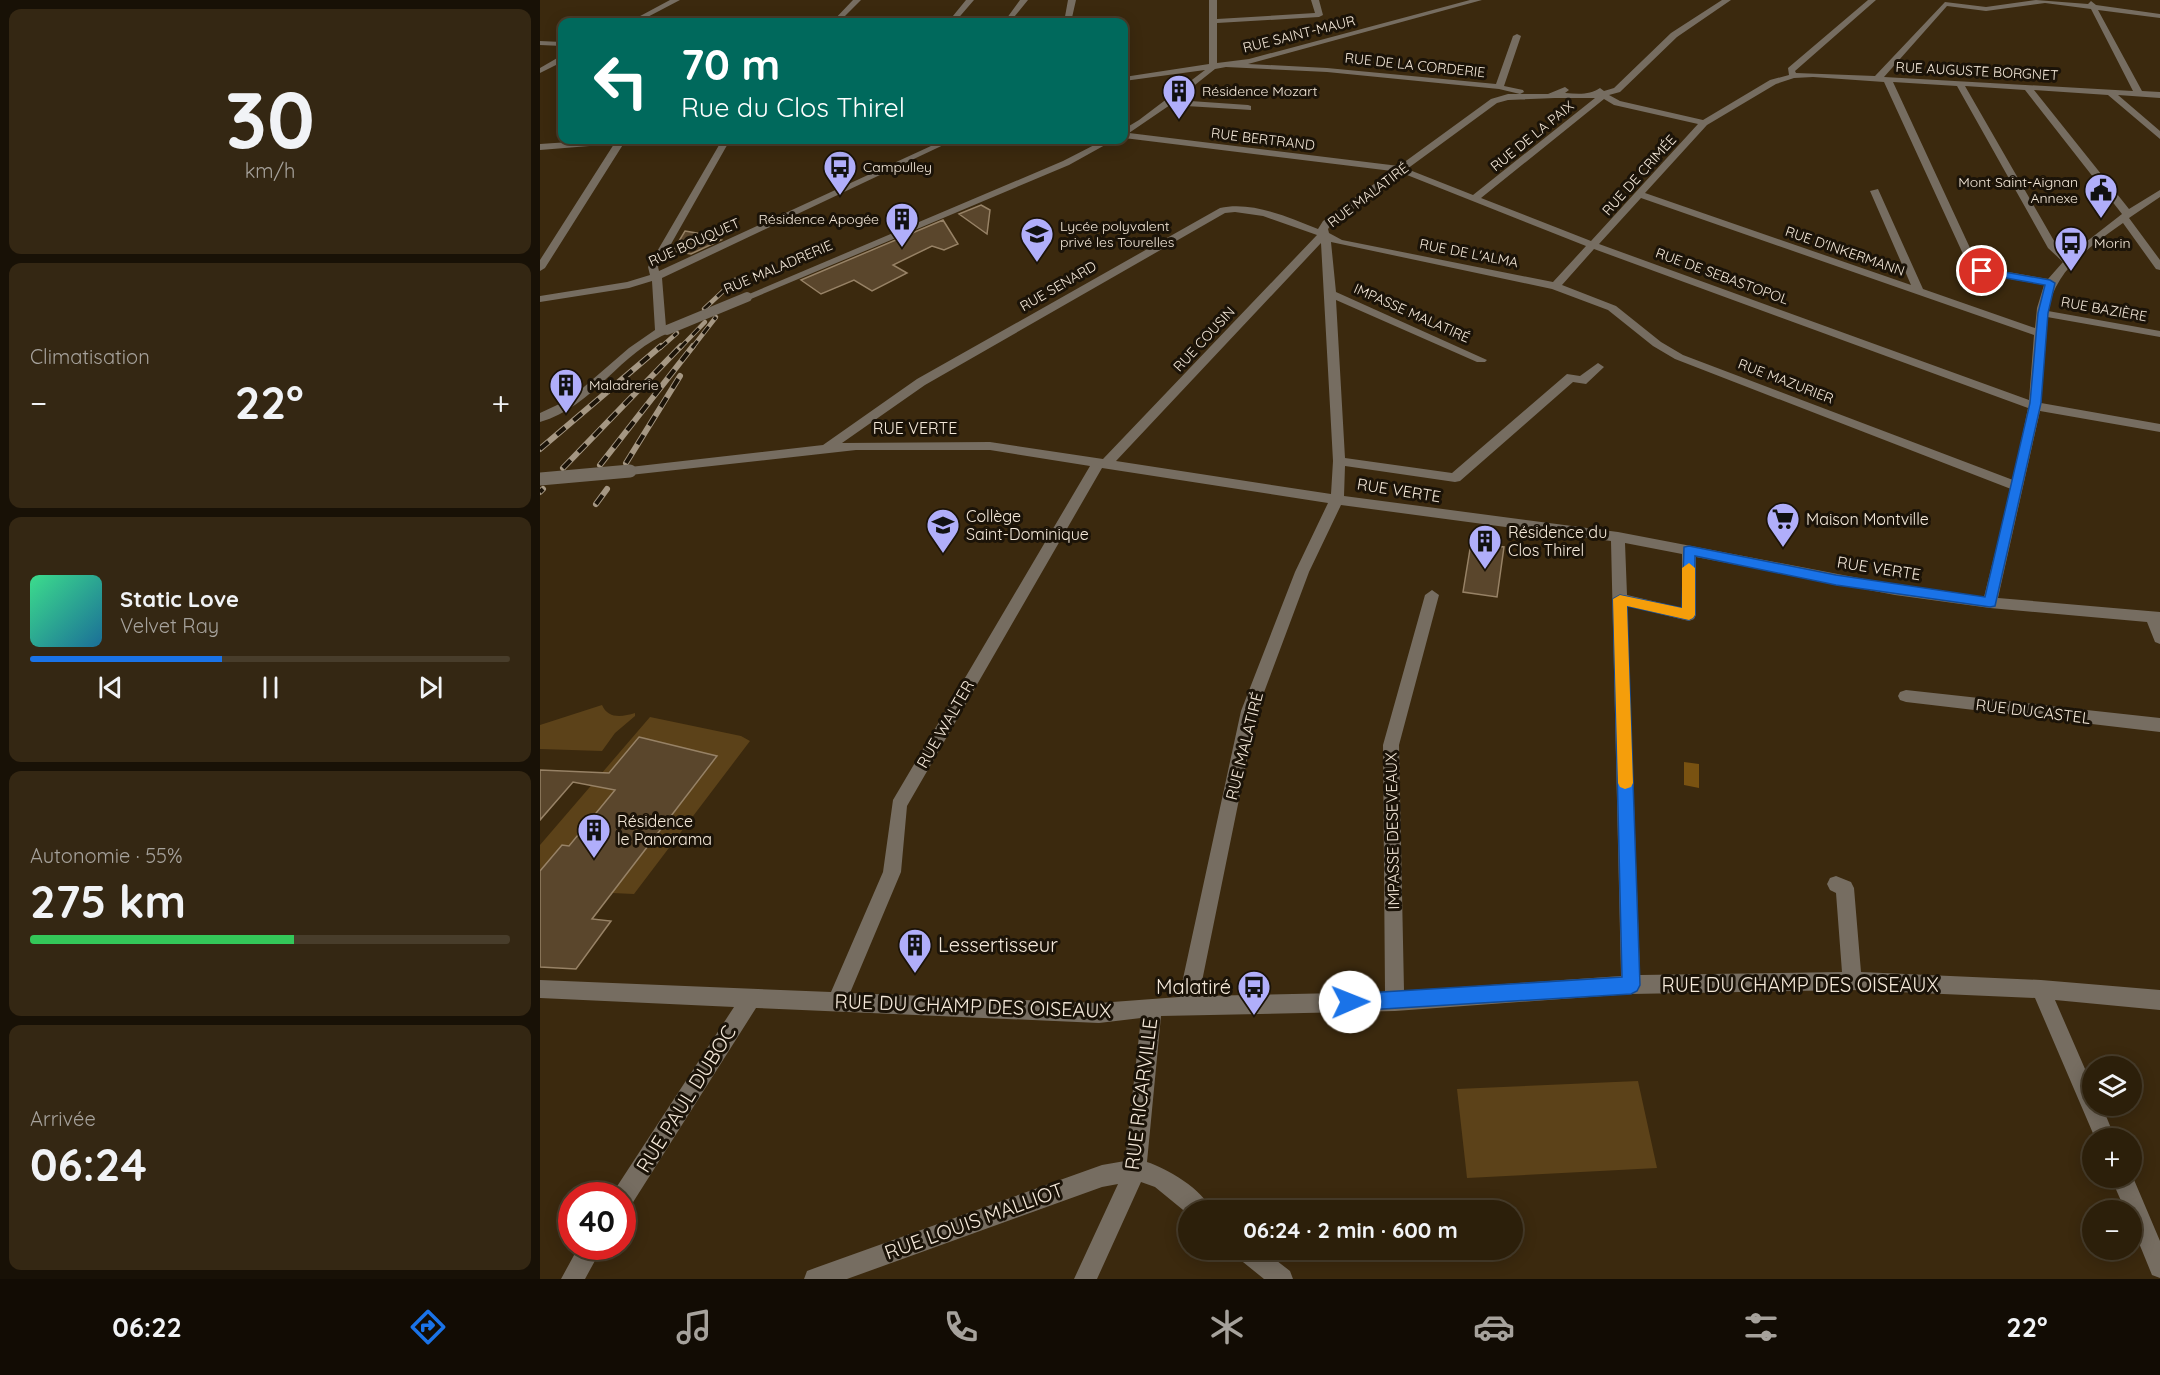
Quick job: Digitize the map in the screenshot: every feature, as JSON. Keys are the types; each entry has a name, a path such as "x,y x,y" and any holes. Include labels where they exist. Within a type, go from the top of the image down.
{"street":[{"path":"641,18 676,0"},
{"path":"839,18 857,0"},
{"path":"954,18 970,0"},
{"path":"1009,18 1024,0"},
{"path":"1068,18 1072,0"},
{"path":"1128,131 1213,67 1213,0"},
{"path":"1214,21 1319,15 1315,0"},
{"name":"RUE SAINT-MAUR","path":"1128,78 1228,65 1478,0"},
{"path":"1635,71 1674,35 1713,4 1727,0"},
{"path":"1596,87 1609,100 1617,103 1704,123 1773,82 1793,76 1791,70 1872,0"},
{"path":"1877,79 1946,2 1986,9 2045,2 2092,4 2160,16"},
{"path":"2092,4 2139,94"},
{"path":"1499,87 1517,36"},
{"path":"540,43 558,44"},
{"name":"RUE DE LA CORDERIE","path":"1267,56 1328,70"},
{"path":"540,71 558,61"},
{"name":"RUE DE LA CORDERIE","path":"1228,65 1328,70 1580,97 1605,94 1623,86 1635,71"},
{"name":"RUE DE LA CORDERIE","path":"1499,87 1565,90 1596,87 1635,71"},
{"name":"RUE AUGUSTE BORGNET","path":"1793,76 1887,79 2160,95"},
{"path":"1887,79 1973,265 1982,271 2050,283"},
{"path":"1960,84 2054,248 2069,262"},
{"path":"2027,87 2126,216 2160,267"},
{"path":"1553,95 1565,90"},
{"path":"2111,93 2160,136"},
{"name":"RUE DE LA PAIX","path":"1475,198 1605,94"},
{"name":"RUE MALATIRÉ","path":"1187,1006 1249,711 1302,572 1337,499 1339,461 1331,294 1328,249 1323,229 1327,223 1500,98 1553,95"},
{"path":"1166,102 1248,108"},
{"name":"RUE DE CRIMÉE","path":"1593,245 1704,123"},
{"name":"RUE BERTRAND","path":"1128,135 1400,169"},
{"path":"540,147 560,144"},
{"path":"540,268 618,144"},
{"path":"664,331 657,276 653,267 724,144"},
{"name":"RUE BOUQUET","path":"540,299 629,285 657,276 941,144"},
{"name":"RUE MALADRERIE","path":"540,418 572,404 664,331 1066,163 1102,144"},
{"name":"RUE DE SEBASTOPOL","path":"1400,169 1593,245 2034,406 2160,428"},
{"path":"1875,191 1918,292"},
{"path":"1990,603 2034,406 2043,313 2050,283 2069,262 2126,216 2160,193"},
{"name":"RUE D'INKERMANN","path":"1639,194 2041,334"},
{"name":"RUE SENARD","path":"823,451 921,382 1223,210 1235,207 1247,209 1324,234"},
{"name":"RUE DE L'ALMA","path":"1324,234 1339,242 1556,286"},
{"name":"RUE COUSIN","path":"1102,464 1324,234"},
{"path":"1556,286 1593,245"},
{"name":"RUE MAZURIER","path":"1556,286 1612,308 1657,344 1679,357 2016,486"},
{"name":"IMPASSE MALATIRÉ","path":"1331,294 1480,360"},
{"name":"RUE BAZIÈRE","path":"2043,313 2160,334"},
{"path":"1339,461 1455,478 1571,377 1582,381 1598,367"},
{"name":"RUE VERTE","path":"540,479 856,446 990,447 1479,520 1618,537 1860,584 1990,603 2156,618"},
{"name":"RUE WALTER","path":"836,1003 892,872 899,805 1102,464"},
{"path":"1618,537 1631,985"},
{"path":"1620,599 1689,615 1689,551"},
{"name":"IMPASSE DESEVEAUX","path":"1395,1001 1391,745 1432,595"},
{"path":"2156,618 2160,638"},
{"name":"RUE DUCASTEL","path":"1906,696 2160,725"},
{"path":"1836,884 1845,888 1852,981"},
{"name":"RUE DU CHAMP DES OISEAUX","path":"540,989 1099,1013 1152,1007 1395,1001 1631,985 1852,981 2041,989 2160,1000"},
{"path":"2041,989 2101,1128"},
{"name":"RUE PAUL DUBOC","path":"633,1182 750,999"},
{"name":"RUE RICARVILLE","path":"1085,1279 1135,1171 1152,1007"},
{"path":"1135,1171 1150,1173 1162,1179 1188,1200"},
{"name":"RUE LOUIS MALLIOT","path":"815,1279 1092,1179 1135,1171"},
{"path":"2126,1188 2160,1267"},
{"path":"572,1279 584,1260"},
{"path":"1258,1260 1282,1279"}],"shaded area":[{"path":"602,705 612,715 635,713 635,716 615,733 602,751 540,749 540,725"},
{"path":"650,717 741,736 750,741 634,894 612,893 717,757 639,737 597,786 623,792 569,846 562,845 540,871 540,845"},
{"path":"1684,762 1699,764 1699,788 1684,785"},
{"path":"1638,1081 1657,1168 1467,1178 1457,1089"}],"building":[{"path":"981,205 990,210 987,234 959,214"},
{"name":"Résidence Apogée","path":"943,220 958,244 944,250 932,246 893,265 907,273 872,291 854,280 821,294 801,280"},
{"path":"685,231 715,236 711,238 721,240 691,254 673,251"},
{"name":"Résidence du Clos Thirel","path":"1471,543 1504,547 1497,597 1463,592"},
{"name":"Résidence le Panorama","path":"639,737 717,756 592,919 611,921 576,969 540,967 540,871 562,845 569,846 615,790 573,782 540,820 540,770 609,773"}],"railway":[{"path":"704,309 735,280"},
{"path":"692,348 716,317"},
{"path":"680,348 705,322"},
{"path":"660,348 677,333"},
{"path":"540,449 661,346"},
{"path":"563,468 681,346"},
{"path":"600,465 693,346"},
{"path":"626,463 680,376"},
{"path":"540,492 543,489"},
{"path":"596,504 607,489"}],"slow traffic":[{"path":"1625,783 1620,599 1689,615 1689,568"}],"place":[{"name":"Résidence Mozart","path":"1179,120"},
{"name":"Campulley","path":"840,196"},
{"name":"Mont Saint-Aignan Annexe","path":"2101,219"},
{"name":"Résidence Apogée","path":"902,248"},
{"name":"Lycée polyvalent privé les Tourelles","path":"1037,263"},
{"name":"Morin","path":"2071,272"},
{"name":"Maladrerie","path":"566,414"},
{"name":"Maison Montville","path":"1783,548"},
{"name":"Collège Saint-Dominique","path":"943,554"},
{"name":"Résidence du Clos Thirel","path":"1485,570"},
{"name":"Résidence le Panorama","path":"594,859"},
{"name":"Lessertisseur","path":"915,974"},
{"name":"Malatiré","path":"1254,1016"}],"route":[{"path":"1350,1002 1631,985 1620,599 1689,615 1689,551 1836,580 1990,603 2031,425 2043,313 2050,283 1982,271"}]}
